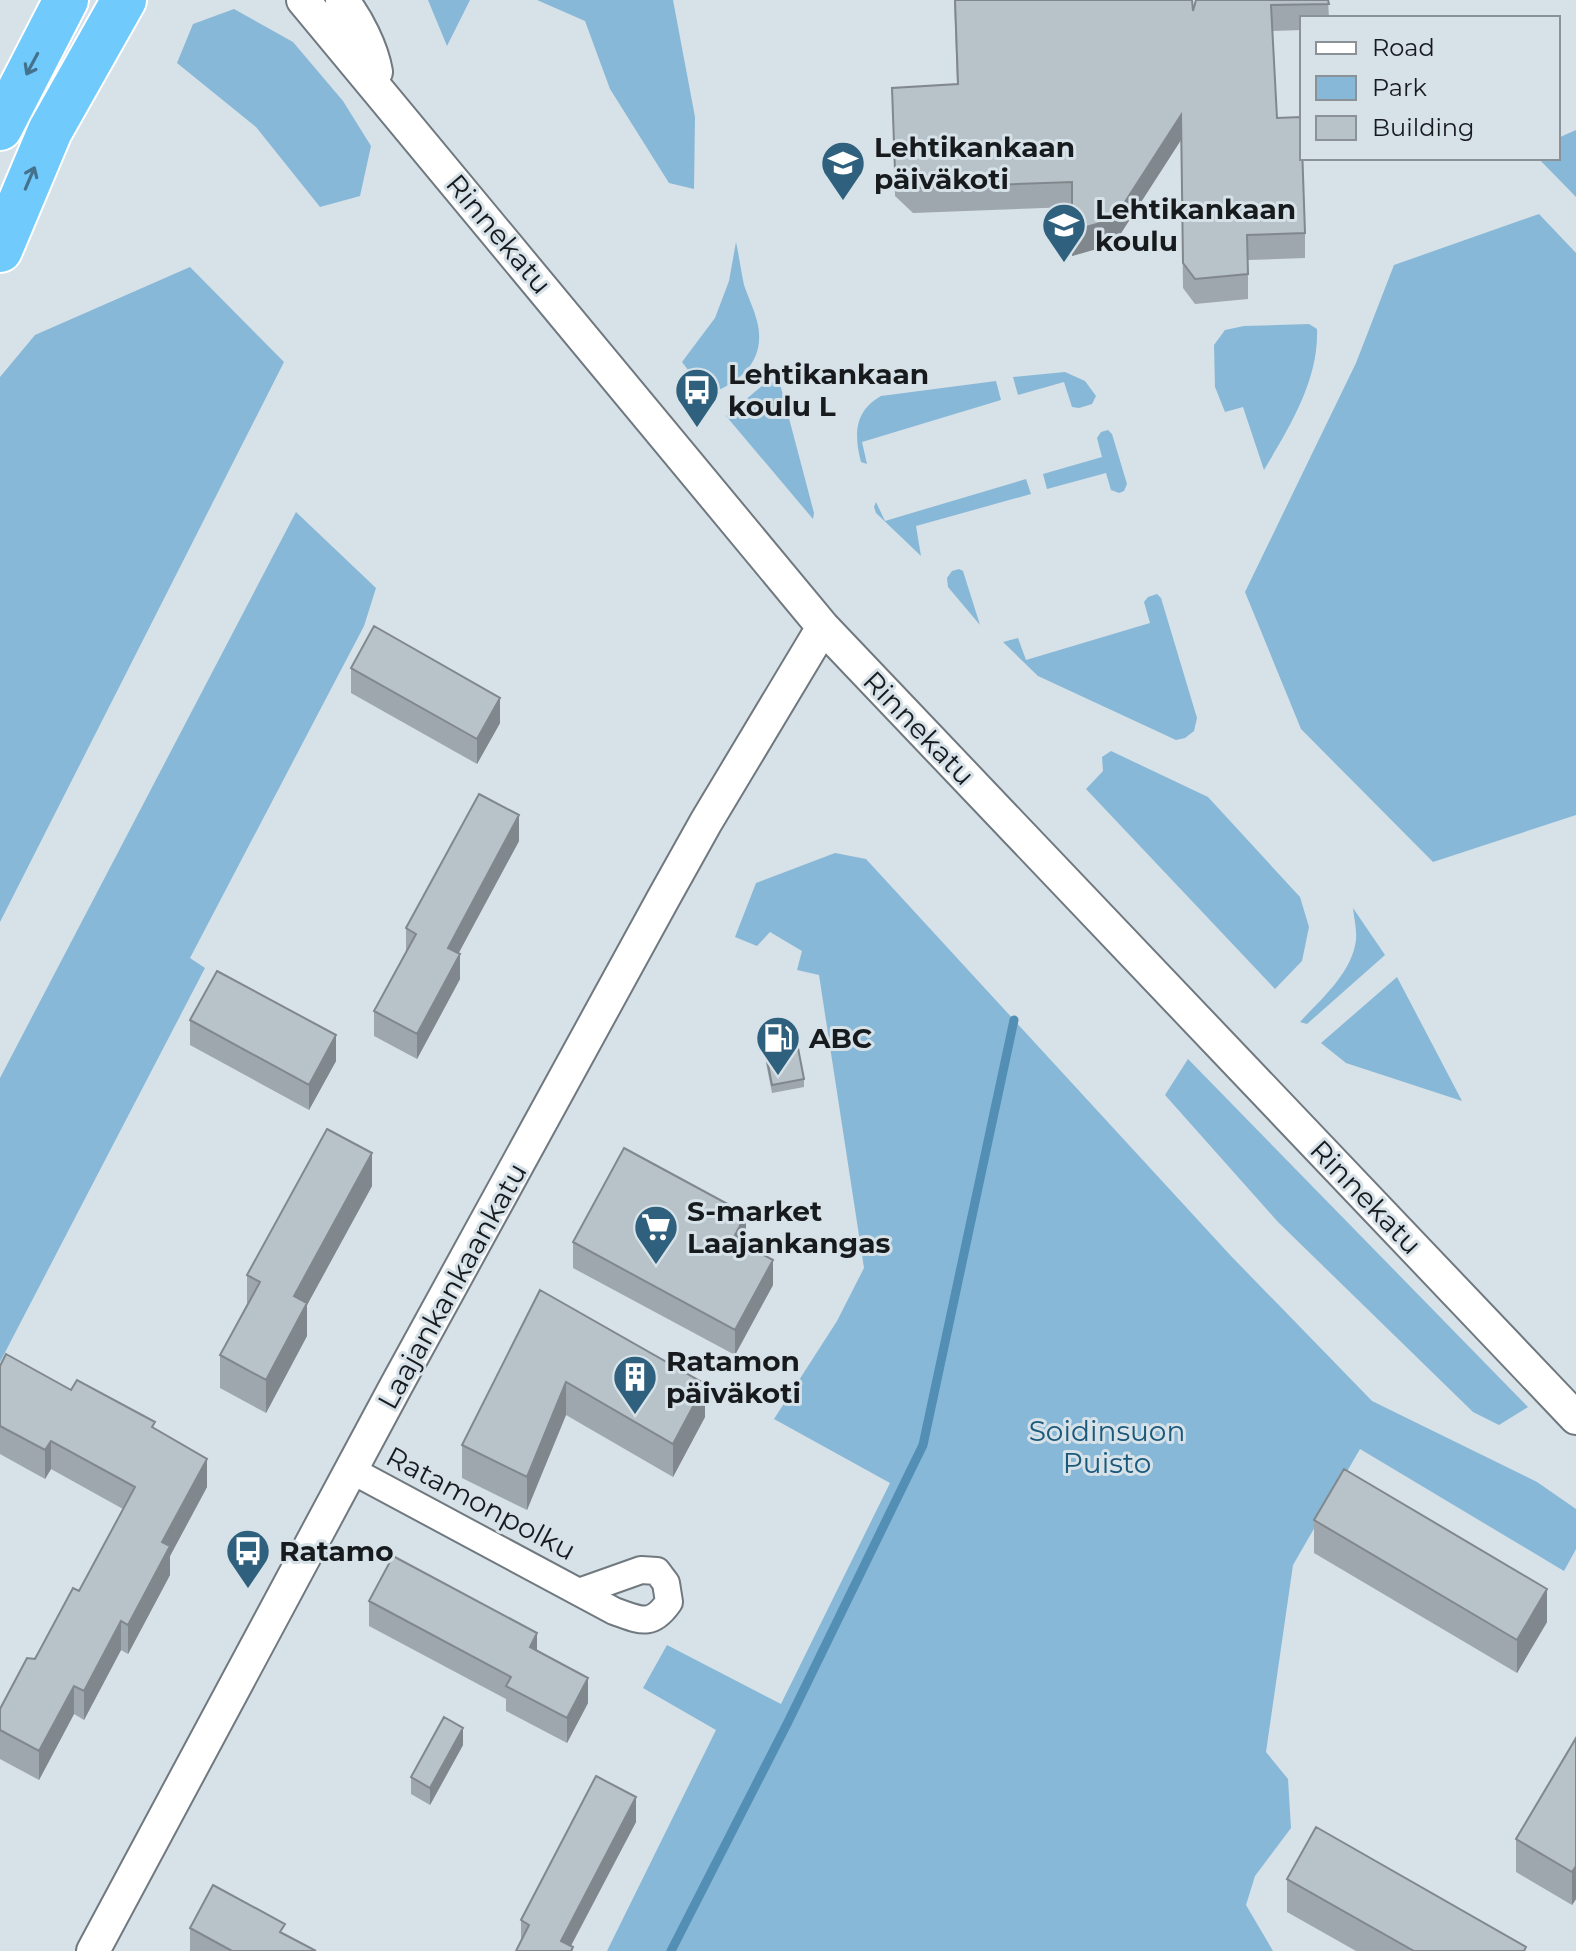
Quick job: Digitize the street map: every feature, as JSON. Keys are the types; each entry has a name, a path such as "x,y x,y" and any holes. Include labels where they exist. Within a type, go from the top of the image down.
{"highway":[{"path":"0,128 66,0"},
{"path":"0,250 50,131 124,0"}],"street":[{"name":"Rinnekatu","path":"303,0 823,627 1576,1418"},
{"path":"342,0 374,60 378,87"},
{"name":"Laajankankaankatu","path":"93,1951 396,1386 663,899 823,627"},
{"name":"Ratamonpolku","path":"353,1471 579,1592"}],"green space":[{"path":"428,0 470,0 447,46"},
{"path":"537,0 673,0 695,117 694,189 669,183 610,89 585,21"},
{"path":"234,9 293,42 343,101 371,146 360,196 320,207 256,127 177,63 193,24"},
{"path":"1576,130 1576,197 1540,160 1560,160 1560,137"},
{"path":"1539,214 1576,253 1576,815 1433,862 1301,729 1245,592 1356,363 1394,265"},
{"path":"736,242 744,285 757,321 758,347 755,358 740,376 707,395 682,362 715,318 729,281"},
{"path":"190,267 284,362 0,922 0,377 35,335"},
{"path":"1309,324 1317,329 1308,385 1264,470 1243,407 1225,412 1215,387 1214,345 1225,330 1244,326"},
{"path":"1065,372 1085,381 1096,396 1092,404 1072,407 1064,382 1018,395 1013,377"},
{"path":"768,381 780,384 813,519 726,416"},
{"path":"996,381 1001,400 862,442 867,464 861,462 857,442 858,424 866,409 881,396"},
{"path":"1108,430 1112,434 1127,484 1124,491 1111,490 1106,473 1047,489 1043,474 1102,457 1097,438 1101,432"},
{"path":"1026,479 1031,494 916,526 921,556 876,513 874,507 876,502 885,521"},
{"path":"296,512 376,588 364,626 190,958 205,968 0,1362 0,1078"},
{"path":"952,571 963,571 980,625 948,587 947,578"},
{"path":"1157,594 1161,598 1197,718 1194,731 1185,738 1176,740 1038,676 1003,642 1018,638 1026,660 1150,623 1144,602"},
{"path":"1111,751 1208,797 1300,897 1309,927 1302,961 1275,989 1086,789 1103,771 1102,757"},
{"name":"Soidinsuon Puisto","path":"835,853 866,859 1231,1256 1372,1401 1537,1482 1576,1509 1576,1549 1564,1571 1360,1449 1293,1565 1266,1752 1288,1779 1291,1828 1255,1876 1246,1905 1273,1951 607,1951 716,1730 643,1688 667,1645 781,1704 890,1483 774,1419 837,1321 864,1268 819,975 797,970 802,951 770,932 757,946 735,937 756,883"},
{"path":"1353,908 1385,955 1307,1024 1300,1022 1349,964 1356,940"},
{"path":"1397,977 1462,1101 1346,1063 1321,1043"},
{"path":"1188,1059 1528,1407 1499,1425 1473,1412 1278,1222 1165,1095"}],"building":[{"path":"955,0 1192,0 1193,11 1196,0 1328,0 1329,4 1271,5 1277,118 1300,117 1305,233 1247,235 1248,274 1195,279 1183,263 1181,115 1114,219 1072,231 1072,182 913,188 895,171 892,88 958,84"},
{"path":"374,626 500,698 477,739 351,668"},
{"path":"479,794 519,815 448,948 460,954 417,1034 374,1011 416,934 406,928"},
{"path":"217,971 336,1035 309,1085 190,1020"},
{"path":"798,1048 804,1079 772,1085 766,1054"},
{"path":"327,1129 372,1153 294,1296 307,1303 266,1380 220,1355 260,1282 247,1275"},
{"name":"S-market Laajankangas","path":"624,1148 746,1214 733,1239 773,1260 735,1330 573,1242"},
{"name":"Ratamon päiväkoti","path":"540,1290 705,1384 673,1444 566,1382 527,1477 462,1445"},
{"path":"6,1354 71,1390 77,1380 155,1422 152,1427 207,1459 162,1542 170,1546 128,1625 121,1621 84,1691 74,1686 39,1751 0,1730 0,1709 27,1658 35,1659 73,1588 79,1591 135,1487 51,1441 45,1450 0,1426 0,1366"},
{"path":"1344,1469 1547,1589 1517,1640 1314,1520"},
{"path":"393,1556 537,1633 530,1647 588,1678 567,1718 506,1686 511,1677 369,1601"},
{"path":"444,1717 463,1728 430,1788 411,1777"},
{"path":"1576,1738 1576,1866 1572,1872 1516,1839"},
{"path":"596,1776 636,1797 561,1941 573,1947 571,1951 516,1951 529,1925 521,1920"},
{"path":"1316,1827 1526,1947 1524,1951 1414,1951 1287,1879"},
{"path":"213,1885 285,1924 280,1932 316,1951 232,1951 190,1928"}],"waterway":[{"path":"671,1951 788,1722 923,1445 1014,1020"}],"place":[{"name":"Lehtikankaan päiväkoti","path":"843,202"},
{"name":"Lehtikankaan koulu","path":"1064,264"},
{"name":"Lehtikankaan koulu L","path":"697,429"},
{"name":"ABC","path":"778,1077"},
{"name":"S-market Laajankangas","path":"656,1266"},
{"name":"Ratamon päiväkoti","path":"635,1416"},
{"name":"Ratamo","path":"248,1590"}]}
